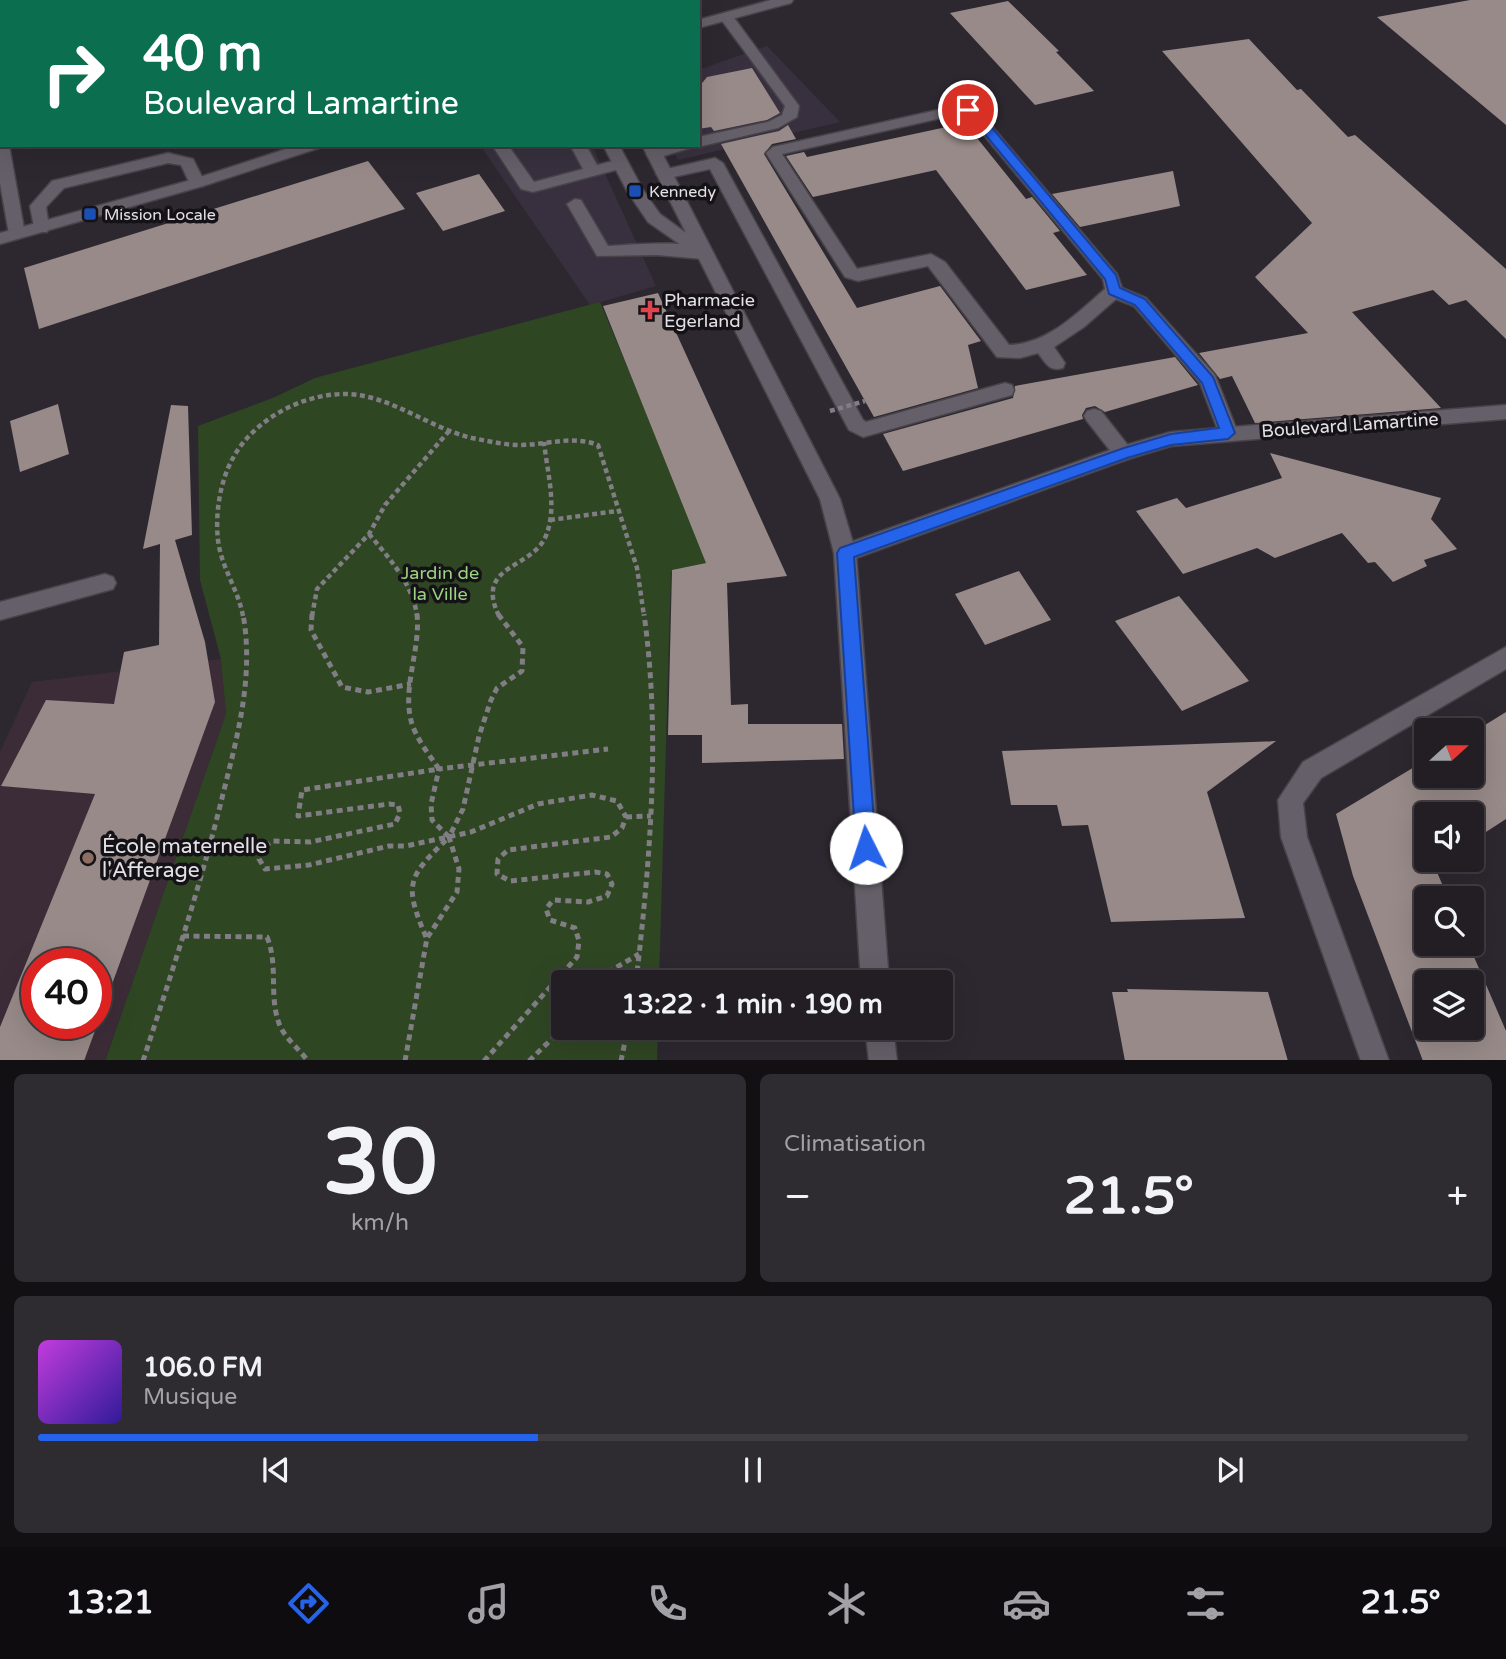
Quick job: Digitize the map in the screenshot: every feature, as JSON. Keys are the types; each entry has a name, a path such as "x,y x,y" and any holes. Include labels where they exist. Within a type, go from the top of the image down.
{"street":[{"path":"700,23 727,18 786,0"},
{"path":"700,34 727,18"},
{"path":"700,142 773,125 789,117 792,106 727,18"},
{"path":"968,110 1111,278 1114,291 1054,340 1014,353 1004,352 939,266 931,260 858,275 851,273 774,153 968,110"},
{"path":"2,147 17,234"},
{"path":"0,239 197,183 308,147"},
{"path":"501,147 527,185 533,187 621,164"},
{"path":"579,147 592,171"},
{"path":"612,147 654,218 703,253"},
{"path":"672,147 652,150 830,499 845,553 874,970"},
{"path":"41,228 38,206 58,184 168,158 187,162 197,183"},
{"path":"664,174 715,163 856,425 863,430 1005,390"},
{"path":"575,204 603,252 657,249 703,253"},
{"path":"1114,291 1140,302 1208,380 1228,433"},
{"path":"1042,345 1056,363"},
{"name":"Boulevard Lamartine","path":"845,553 1124,453 1171,439 1506,412"},
{"path":"1094,416 1124,453"},
{"path":"0,611 105,583"},
{"path":"1375,1060 1294,837 1290,800 1312,770 1506,657"},
{"path":"881,1040 883,1060"}],"path":[{"path":"143,1060 218,817 242,715 246,649 242,610 220,549 219,536 219,512 233,457 250,435 275,415 303,401 325,396 348,393 372,397 449,431 521,445 588,440 598,445 637,568 646,629 653,740 652,816 637,970"},
{"path":"830,411 865,401"},
{"path":"411,684 379,694 357,693 342,687 311,630 312,605 317,589 369,534 386,505 449,431"},
{"path":"427,938 413,907 410,890 414,870 449,837 463,809 471,767 491,700 497,688 522,671 523,648 493,603 493,587 499,576 529,558 546,538 550,520 544,442"},
{"path":"550,520 617,511"},
{"path":"369,534 397,570 416,608 419,627 408,705 412,726 439,769 431,804 432,820 449,837 459,869 457,892 427,938 405,1060"},
{"path":"608,749 439,769 302,790 298,816 389,804 398,805 400,813 395,824 330,839 310,842 272,841 260,850 259,859 265,869 309,865 389,846 406,846 471,832 538,804 592,795 617,802 626,817"},
{"path":"626,817 652,816"},
{"path":"484,1060 577,957 579,941 575,928 550,920 546,909 553,900 588,902 607,896 612,884 607,874 595,872 510,881 497,874 498,859 508,850 611,837 622,828 626,817"},
{"path":"183,936 267,937 272,947 275,1005 280,1026 308,1060"},
{"path":"614,970 639,954"},
{"path":"528,1060 551,1039"},
{"path":"621,1060 625,1040"}],"shaded area":[{"path":"767,46 840,122 678,160 671,147 700,147 700,69"},
{"path":"481,147 593,147 656,286 590,305"},
{"name":"École maternelle l'Afferage","path":"221,659 226,714 105,1060 0,1060 0,752 32,682"}],"green space":[{"name":"Jardin de la Ville","path":"600,302 709,562 671,572 659,970 551,970 551,1040 658,1040 657,1060 105,1060 226,714 221,659 200,580 198,426 275,397 315,378"}],"building":[{"path":"1470,0 1506,0 1506,125 1377,17"},
{"path":"1008,1 1059,51 1056,52 1094,91 1035,105 950,13"},
{"path":"1249,39 1297,90 1301,89 1348,137 1355,135 1506,269 1506,339 1466,300 1449,305 1433,290 1352,312 1441,408 1255,423 1232,376 1220,379 1199,353 1308,333 1255,277 1312,223 1162,51"},
{"path":"752,68 780,113 767,120 714,131 711,127 700,129 700,86 707,77"},
{"path":"965,123 1026,199 1032,197 1060,231 1053,233 1087,275 1026,290 936,170 813,197 786,156 804,152 807,157"},
{"path":"788,125 796,139 772,144 764,154 857,308 940,286 981,341 968,345 978,388 874,417 721,144 779,131"},
{"path":"368,161 405,209 39,329 24,268"},
{"path":"1173,171 1180,206 1080,227 1052,194"},
{"path":"479,174 505,211 443,231 416,193"},
{"path":"658,293 787,576 727,583 731,705 748,704 748,724 842,724 844,759 702,763 702,735 668,735 672,570 706,563 603,306"},
{"path":"1175,357 1198,385 1105,412 1095,406 1086,408 1083,419 903,471 883,434 1013,398 1015,386"},
{"path":"58,404 69,454 20,472 10,421"},
{"path":"171,405 188,406 192,535 175,540 205,642 215,702 112,984 112,948 32,948 95,794 1,786 46,700 114,704 124,652 159,645 160,544 143,549"},
{"path":"1270,453 1441,498 1431,519 1457,549 1424,560 1427,566 1393,582 1375,562 1368,563 1342,533 1275,558 1257,548 1183,574 1136,511 1177,498 1186,508 1282,478"},
{"path":"1019,571 1051,620 985,645 955,594"},
{"path":"1179,596 1249,681 1182,711 1115,621"},
{"path":"1506,712 1506,819 1484,833 1484,802 1414,802 1414,872 1437,872 1443,886 1414,886 1414,956 1474,956 1480,970 1414,970 1414,1037 1353,876 1336,814 1414,767 1414,788 1484,788 1484,726"},
{"path":"1276,741 1207,792 1245,918 1111,922 1088,825 1062,826 1057,805 1011,805 1002,751"},
{"path":"21,975 21,1039 92,1039 84,1060 0,1060 0,1027"},
{"path":"1484,980 1506,1031 1506,1060 1423,1060 1415,1040 1484,1040"},
{"path":"1127,989 1268,992 1288,1060 1125,1060 1112,992 1128,992"}],"place":[{"name":"Kennedy","path":"635,191"},
{"name":"Mission Locale","path":"90,214"},
{"name":"Pharmacie Egerland","path":"650,310"},
{"name":"École maternelle l'Afferage","path":"88,858"}],"route":[{"path":"866,848 845,553 1124,453 1171,439 1228,433 1208,380 1140,302 1114,291 1111,278 968,110"}]}
